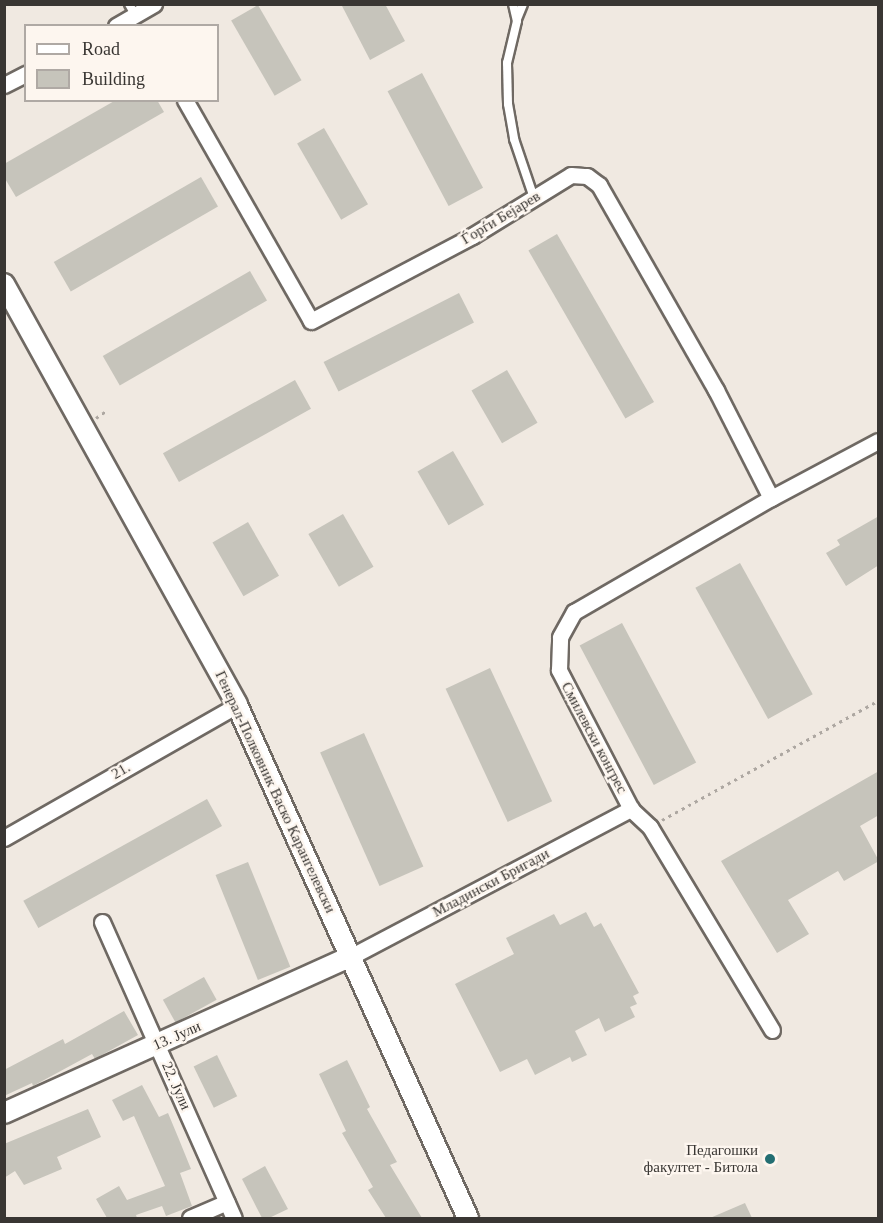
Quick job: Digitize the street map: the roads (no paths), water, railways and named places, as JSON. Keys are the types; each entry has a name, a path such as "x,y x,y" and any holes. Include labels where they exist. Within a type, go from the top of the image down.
{"street":[{"path":"119,24 154,4"},
{"path":"4,85 24,75"},
{"name":"Ѓорѓи Бејарев","path":"186,102 311,321 472,236 571,175 587,176 599,185 716,390 771,498"},
{"name":"Генерал-Полковник Васко Карангелевски","path":"4,284 237,705 468,1218"},
{"name":"Смилевски конгрес","path":"772,1030 650,827 631,809 559,670 560,637 574,612 771,498 879,441"},
{"name":"21.","path":"4,838 237,705"},
{"name":"Младински Бригади","path":"350,957 631,809"},
{"name":"22. Јули","path":"102,922 234,1218"},
{"name":"13. Јули","path":"4,1113 350,957"},
{"path":"190,1218 227,1202"}],"lane":[{"path":"513,4 517,21"},
{"path":"522,4 507,63 508,104 513,139 534,198"}],"place":[{"name":"Педагошки факултет - Битола","path":"770,1159"}]}
